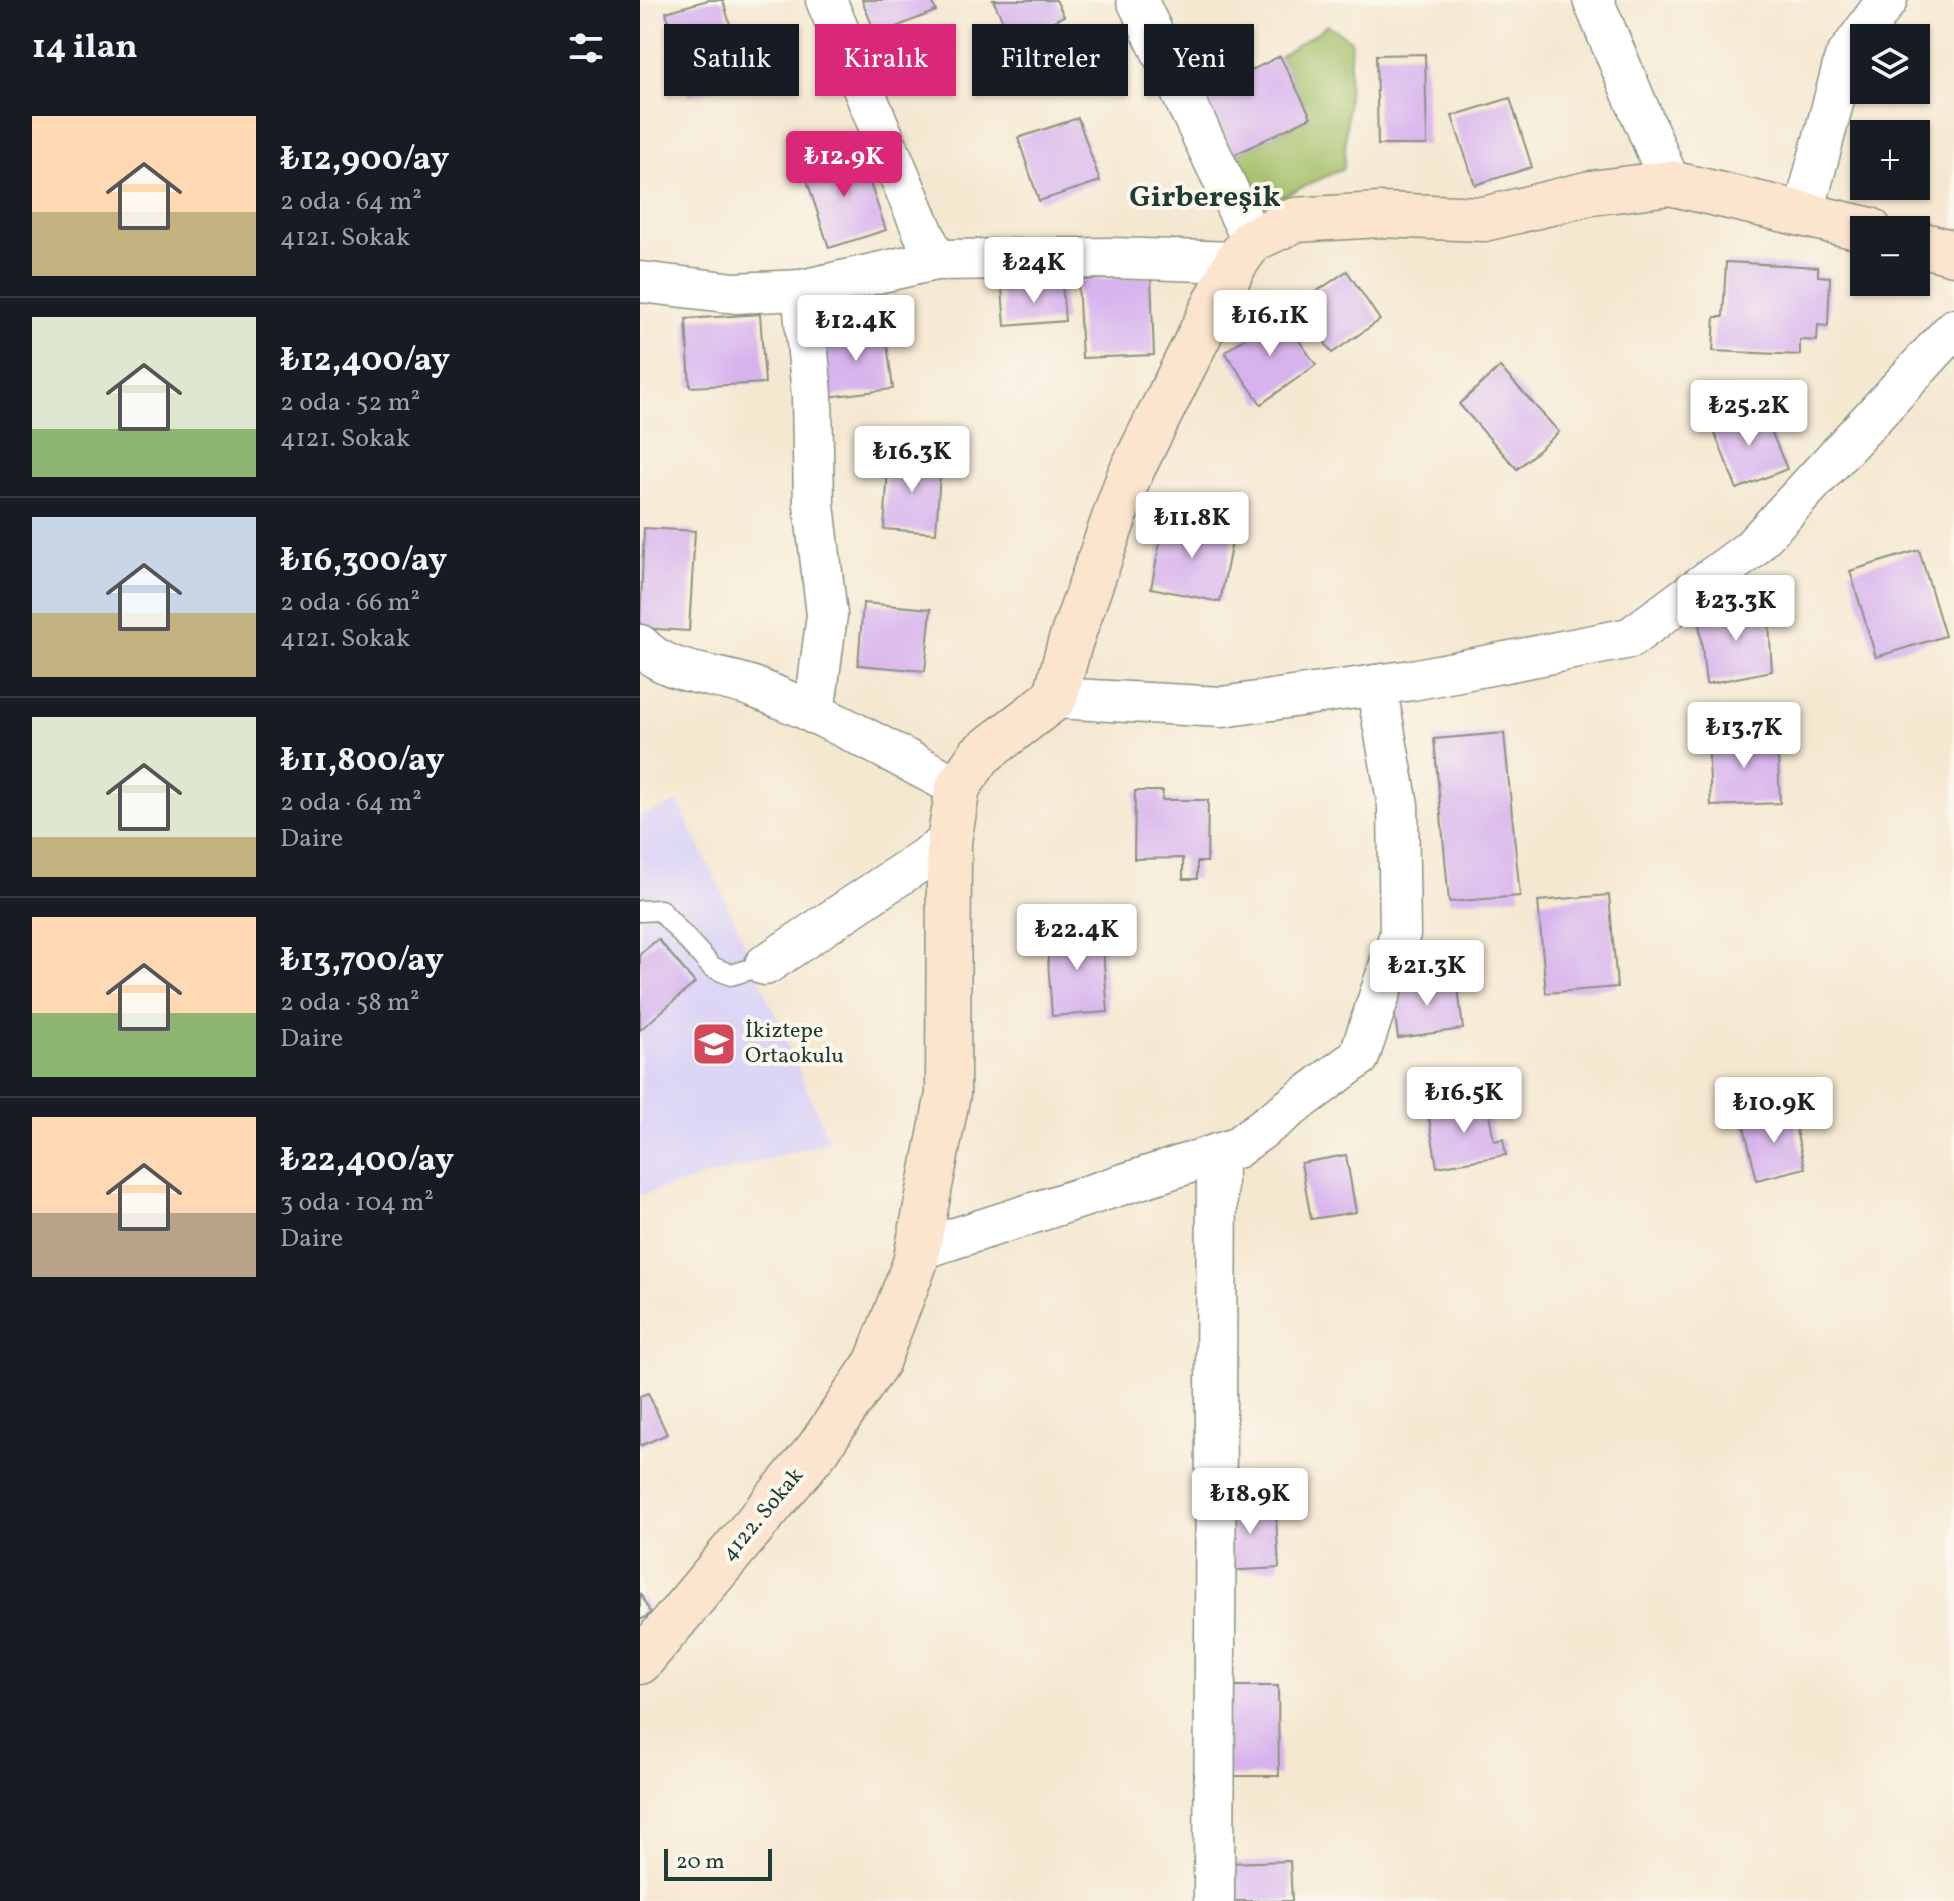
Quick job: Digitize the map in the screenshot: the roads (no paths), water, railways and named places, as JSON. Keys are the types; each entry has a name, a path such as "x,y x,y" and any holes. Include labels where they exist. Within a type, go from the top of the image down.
{"street":[{"path":"826,0 935,260"},
{"path":"1593,0 1670,183"},
{"path":"1804,212 1845,58 1887,0"},
{"path":"640,645 655,662 751,686 814,714 958,787 980,755 1055,698 1070,643 1129,476 1244,251 1141,1"},
{"path":"640,282 735,293 802,290 935,260 1112,258 1244,251 1295,220 1380,215 1484,219 1591,193 1670,183 1850,225"},
{"path":"1930,247 1954,253"},
{"path":"802,290 812,395 814,505 827,615 814,714"},
{"path":"1055,698 1222,707 1376,685 1630,638 1750,550 1954,329"},
{"path":"918,1250 1236,1148 1359,1057 1400,934 1398,805 1376,685"},
{"name":"4122. Sokak","path":"640,1662 818,1449 877,1362 918,1250 948,1094 949,842 958,787"},
{"path":"765,965 949,842"},
{"path":"1214,1901 1217,1154"}],"lane":[{"path":"640,911 660,910 712,967 731,975 765,965"}],"place":[{"name":"İkiztepe Ortaokulu","path":"714,1044"}],"district":[{"name":"Girbereşik","path":"1205,198"}]}
